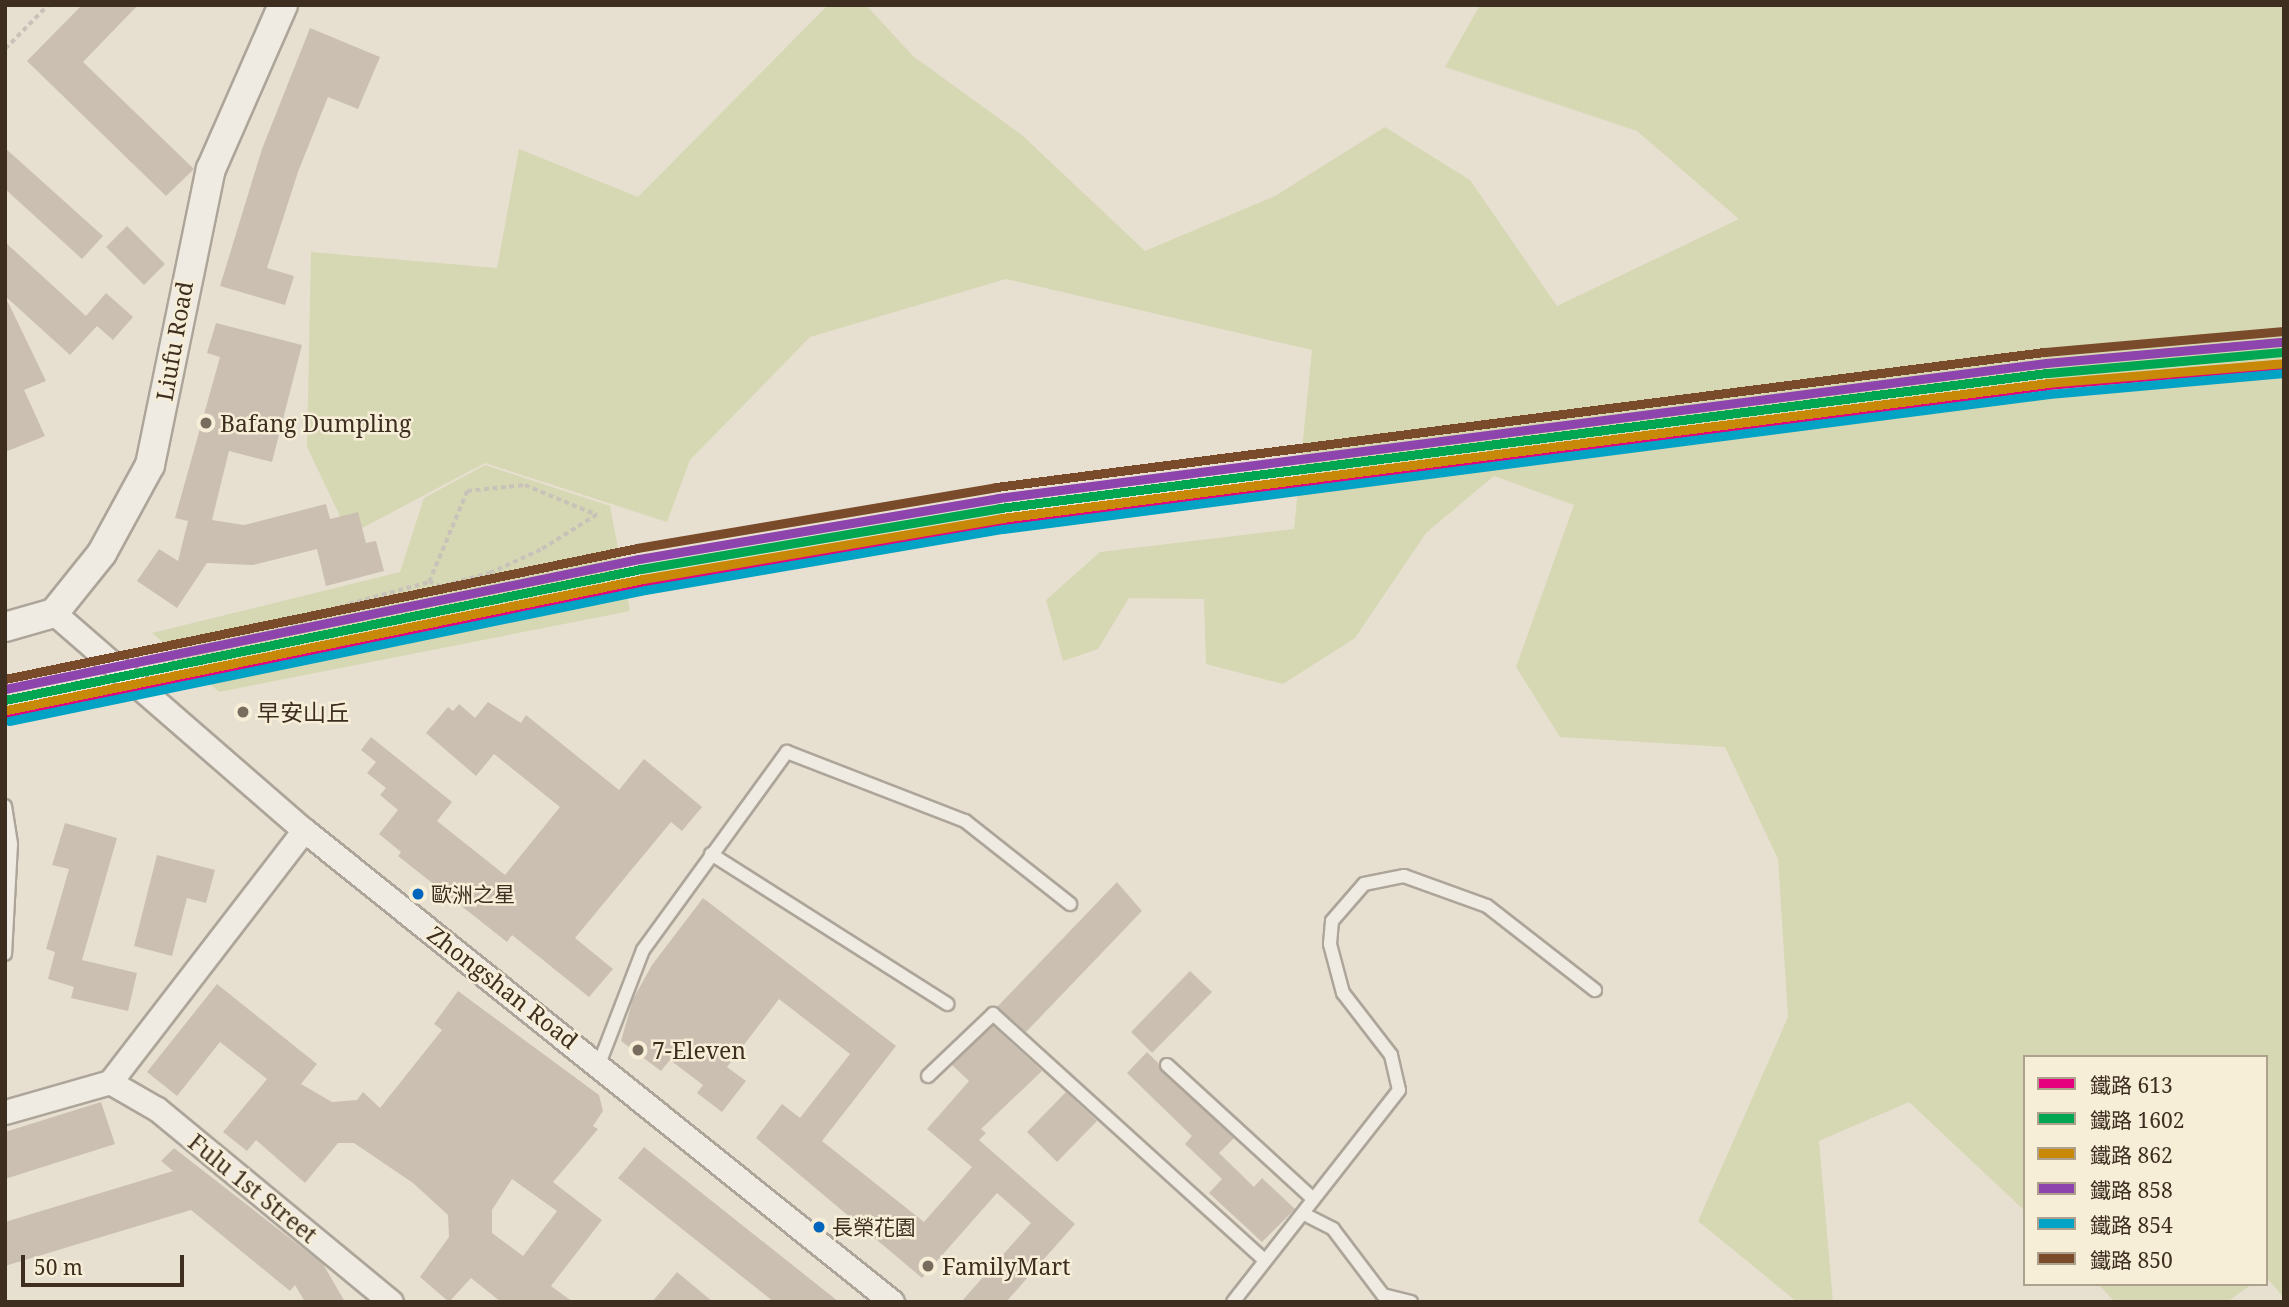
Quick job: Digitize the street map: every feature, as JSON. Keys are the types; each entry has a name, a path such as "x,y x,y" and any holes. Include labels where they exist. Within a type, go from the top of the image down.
{"street":[{"name":"Liufu Road","path":"54,613 102,552 150,465 211,169 283,5"},
{"path":"5,628 54,613"},
{"name":"Zhongshan Road","path":"54,613 304,830 599,1063 892,1302"},
{"path":"5,1112 110,1082 304,830"},
{"name":"Fulu 1st Street","path":"110,1082 157,1109 391,1302"}],"lane":[{"path":"599,1063 643,950 787,752 965,821 1070,904"},
{"path":"5,806 11,844 5,954"},
{"path":"711,854 947,1004"},
{"path":"1233,1302 1399,1090 1391,1055 1343,993 1330,944 1332,921 1364,884 1404,876 1487,906 1595,990"},
{"path":"928,1076 993,1014 1264,1260"},
{"path":"1167,1065 1312,1199"},
{"path":"1304,1214 1333,1229 1383,1295 1411,1302"}],"path":[{"path":"5,49 48,5"},
{"path":"114,664 204,657 349,604 429,582 441,587 491,573 541,550 597,515 525,485 467,491 429,582"}],"green space":[{"path":"828,5 866,5 913,56 1023,136 1145,251 1275,196 1385,127 1470,180 1557,306 1739,219 1637,131 1445,67 1480,5 2284,5 2284,1298 2268,1279 2268,1055 2023,1055 2023,1209 1909,1102 1819,1141 1833,1302 1797,1302 1698,1221 1788,1017 1778,859 1725,747 1560,737 1516,667 1574,505 1494,476 1426,533 1355,638 1283,684 1206,664 1204,599 1129,598 1098,649 1063,661 1046,600 1100,552 1294,529 1312,350 1006,279 810,337 690,460 667,522 485,463 349,535 307,447 311,252 497,268 519,149 638,197"},
{"path":"485,465 610,506 630,611 219,692 152,633 400,572 424,498"},
{"path":"2100,1286 2249,1286 2227,1302 2115,1302"}],"building":[{"path":"82,5 138,5 83,62 194,169 166,196 27,61"},
{"path":"310,28 380,57 358,109 328,97 298,172 267,268 294,276 285,305 220,286 262,149"},
{"path":"5,148 103,236 82,259 5,189"},
{"path":"127,226 165,264 144,285 106,247"},
{"path":"5,242 86,316 106,293 133,317 113,340 97,326 70,355 5,296"},
{"path":"5,296 46,381 24,390 45,436 5,452"},
{"path":"216,323 302,345 272,462 229,451 212,520 244,525 326,504 330,519 358,512 366,543 376,541 384,571 326,586 317,549 253,565 207,563 177,608 137,581 159,549 178,561 188,521 175,518 220,357 207,353"},
{"path":"488,702 521,723 526,715 619,790 644,759 702,807 682,831 671,822 575,938 613,969 589,997 512,935 507,942 398,856 401,852 379,834 398,810 380,795 386,788 367,773 376,762 361,750 371,737 452,802 437,821 505,875 560,807 494,754 476,776 426,733 448,707 453,711 459,704 475,718"},
{"path":"65,823 117,838 82,960 137,973 128,1011 71,998 74,987 48,979 55,952 46,949 69,869 52,865"},
{"path":"157,855 215,870 206,903 187,898 172,956 134,946"},
{"path":"1117,882 1142,911 1026,1032 997,1007"},
{"path":"703,898 896,1046 822,1141 924,1222 972,1167 927,1129 969,1081 952,1065 993,1026 1042,1071 981,1129 986,1133 979,1140 1075,1224 1006,1302 961,1302 1031,1223 997,1193 922,1278 756,1138 782,1104 800,1118 850,1054 779,999 727,1067 746,1081 722,1112 697,1093 703,1085 670,1060 661,1071 621,1041 633,999 652,965"},
{"path":"1190,971 1212,992 1152,1053 1131,1032"},
{"path":"217,984 317,1064 301,1084 332,1102 357,1100 363,1092 380,1108 442,1030 434,1024 458,991 599,1095 603,1111 593,1126 598,1129 553,1182 602,1220 551,1286 573,1302 501,1302 471,1278 449,1302 420,1277 449,1237 448,1215 413,1183 354,1143 338,1143 305,1183 256,1140 247,1151 223,1132 267,1079 220,1042 177,1096 147,1072","holes":["512,1179 557,1211 523,1256 492,1233 492,1210"]},
{"path":"1147,1052 1234,1138 1219,1153 1254,1187 1262,1178 1295,1209 1262,1242 1209,1193 1222,1179 1185,1144 1192,1136 1127,1073"},
{"path":"1066,1092 1097,1121 1057,1162 1027,1132"},
{"path":"101,1102 115,1144 5,1179 5,1132"},
{"path":"644,1147 839,1302 774,1302 618,1178"},
{"path":"174,1148 323,1264 345,1302 305,1302 295,1285 290,1291 191,1210 5,1266 5,1222 173,1171 161,1161"},
{"path":"677,1272 713,1302 652,1302"}],"rail line":[{"name":"850","path":"5,679 637,548 996,487 2044,352 2282,331"},
{"name":"858","path":"5,689 639,559 998,498 2046,363 2283,342"},
{"name":"1602","path":"5,700 641,569 1000,508 2047,373 2284,352"},
{"name":"862","path":"7,710 643,579 1002,518 2048,383 2284,363"},
{"name":"613","path":"5,714 644,583 999,525 2049,385 2284,365"},
{"name":"854","path":"9,721 645,590 1003,529 2049,394 2284,373"}],"place":[{"name":"Bafang Dumpling","path":"206,423"},
{"name":"早安山丘","path":"243,712"},
{"name":"歐洲之星","path":"418,894"},
{"name":"7-Eleven","path":"638,1050"},
{"name":"長榮花園","path":"819,1227"},
{"name":"FamilyMart","path":"928,1266"}]}
